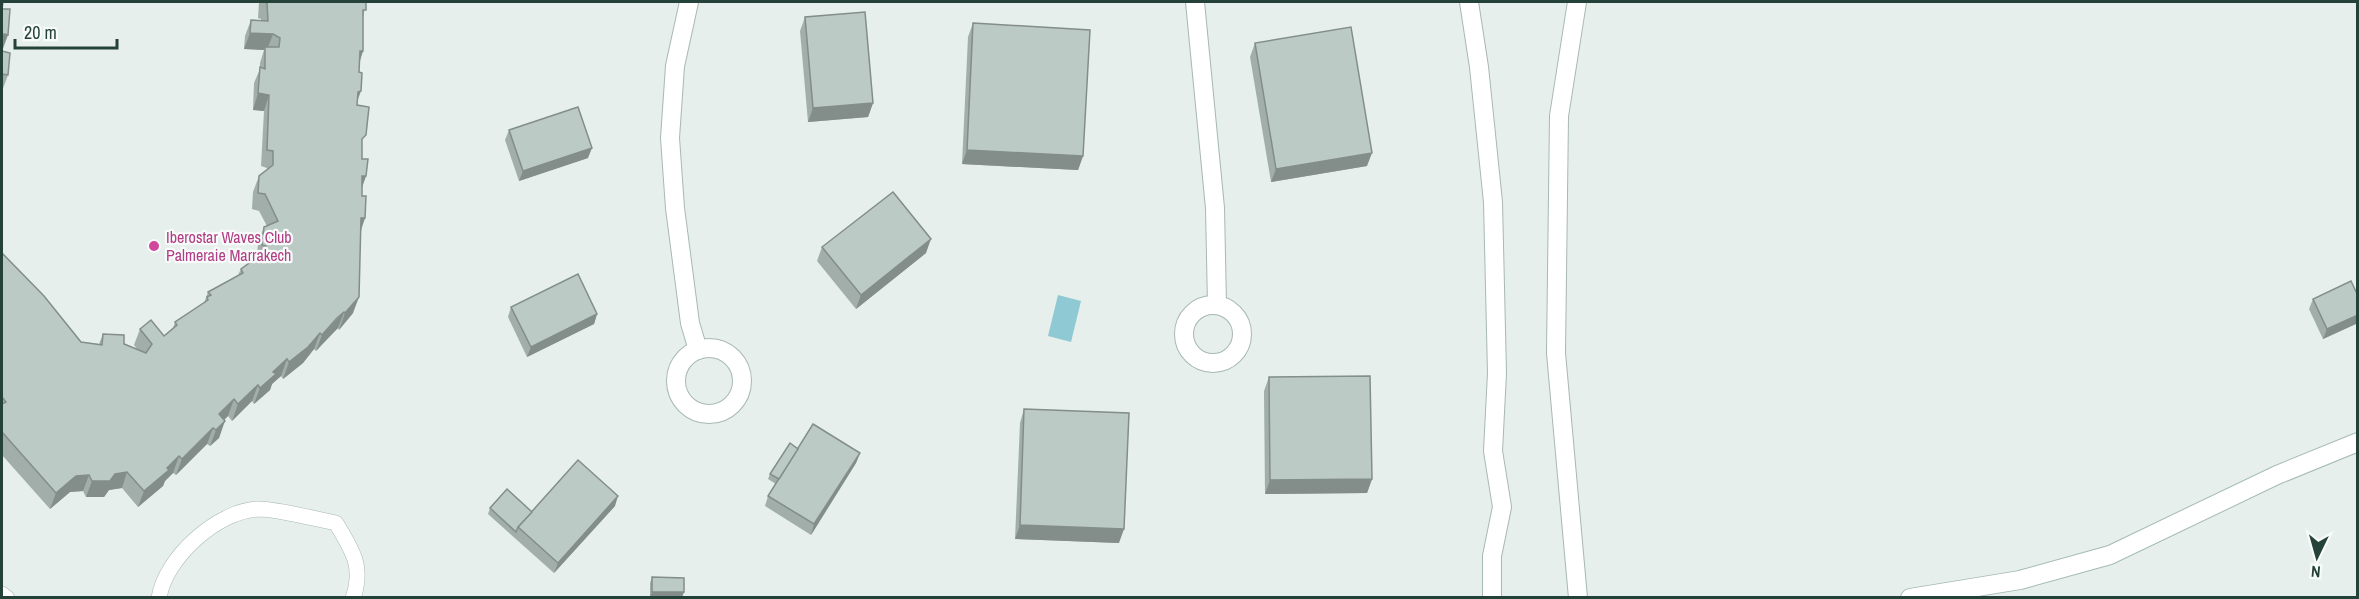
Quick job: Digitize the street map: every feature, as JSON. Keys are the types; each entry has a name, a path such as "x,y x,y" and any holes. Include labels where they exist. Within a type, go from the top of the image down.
{"street":[{"path":"689,2 675,66 670,138 675,208 690,323 698,350"},
{"path":"1195,2 1215,208 1217,305"},
{"path":"1469,2 1479,67 1493,202 1497,373 1493,451 1502,507 1492,556 1492,597"},
{"path":"1577,2 1559,116 1556,353 1578,597"},
{"path":"1910,597 2020,580 2110,555 2277,475 2358,442"}],"lane":[{"path":"159,597 161,584 176,557 204,533 230,518 257,509 336,523 356,556 358,584 353,597"},
{"path":"2,594 7,597"}],"water":[{"path":"1058,295 1081,301 1071,342 1048,336"}],"building":[{"path":"264,2 366,2 366,10 363,10 363,51 360,51 361,91 358,92 357,105 369,107 366,135 362,139 362,159 368,159 366,176 362,176 362,196 366,196 365,218 361,218 359,297 322,335 320,333 308,347 289,362 287,359 273,372 276,374 260,388 258,385 238,404 234,399 219,414 225,421 216,430 213,428 182,459 179,456 167,468 169,470 144,491 127,472 115,474 110,481 92,481 89,475 76,476 56,493 2,432 2,404 6,402 2,397 2,253 44,296 81,342 102,345 103,334 124,335 124,344 146,353 152,344 140,329 151,320 164,336 177,325 175,322 208,300 207,297 211,295 208,292 243,273 241,269 259,256 265,257 266,246 262,245 264,227 278,221 265,194 258,193 259,176 273,165 273,151 267,150 269,95 258,93 260,67 265,69 265,47 279,47 280,38 273,34 250,33 251,20 268,21 267,3"},
{"path":"2,9 10,9 8,35 4,34 2,51"},
{"path":"865,12 873,103 813,108 805,17"},
{"path":"973,23 1090,30 1083,156 967,150"},
{"path":"1351,27 1372,153 1276,169 1255,43"},
{"path":"2,51 10,53 8,75 2,74"},
{"path":"578,107 592,148 523,171 509,130"},
{"path":"893,192 931,239 861,295 822,247"},
{"path":"578,274 597,314 531,347 511,307"},
{"path":"2351,281 2358,296 2358,315 2327,329 2313,299"},
{"path":"1370,376 1372,479 1270,480 1269,377"},
{"path":"1024,409 1129,413 1124,529 1020,525"},
{"path":"813,424 860,453 814,524 768,496"},
{"path":"790,443 798,449 779,479 770,474"},
{"path":"578,460 618,496 558,563 518,527"},
{"path":"507,489 532,512 516,532 490,508"},
{"path":"652,577 684,578 684,592 652,592"}],"place":[{"name":"Iberostar Waves Club Palmeraie Marrakech","path":"154,246"}]}
